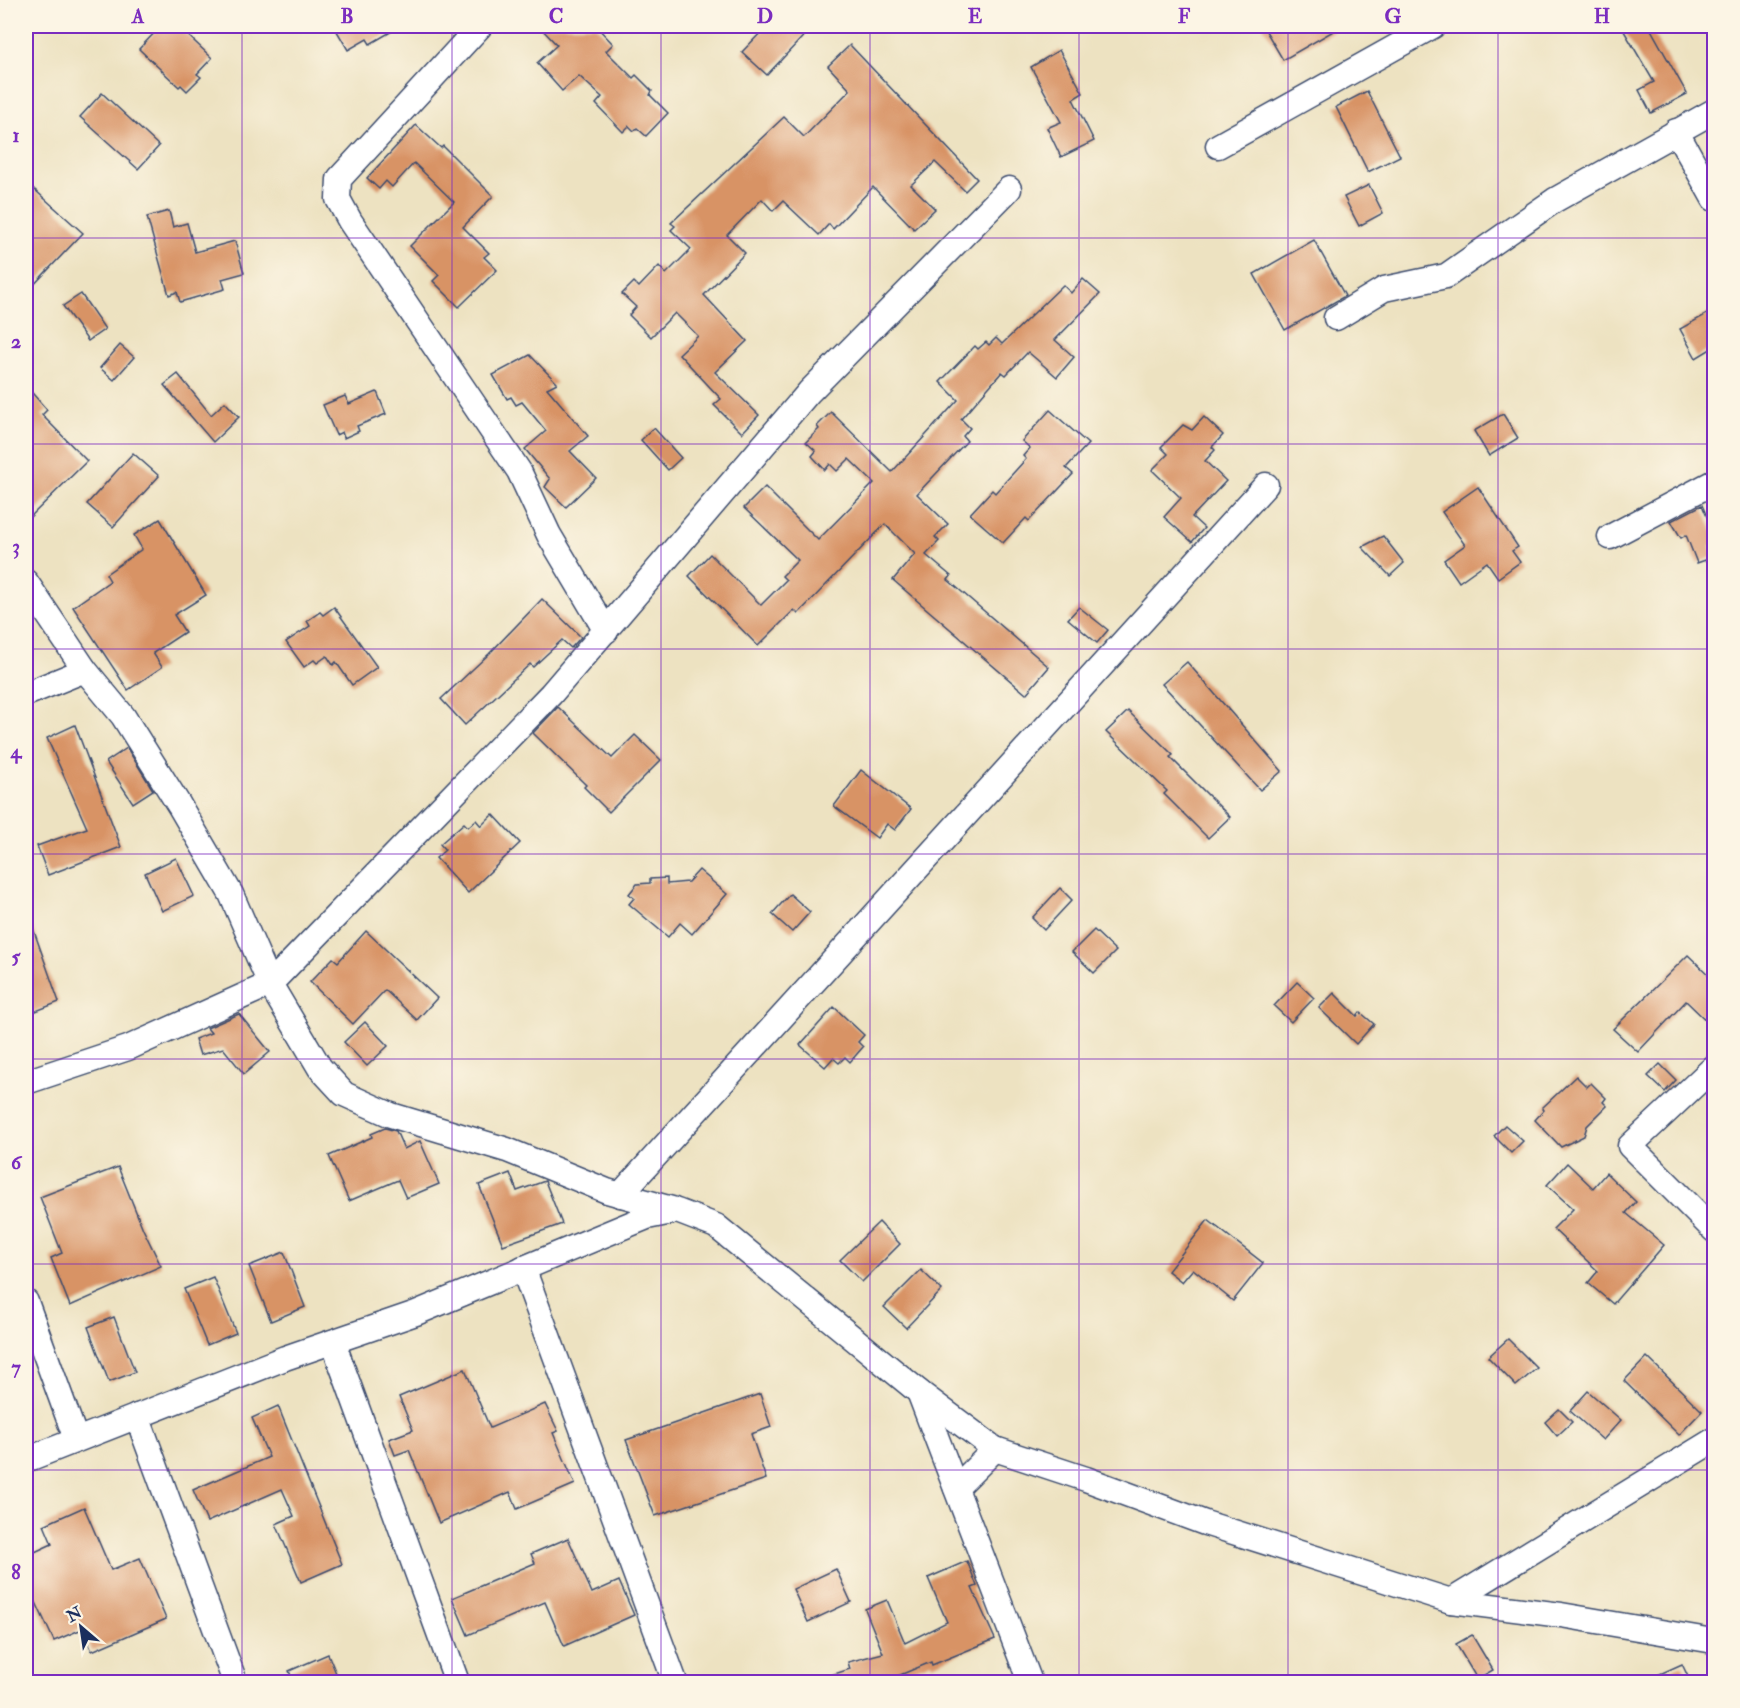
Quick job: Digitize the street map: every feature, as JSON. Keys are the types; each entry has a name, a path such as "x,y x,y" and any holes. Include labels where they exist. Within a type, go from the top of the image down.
{"street":[{"path":"480,26 339,179 338,199 350,221 519,471 549,535 606,631"},
{"path":"1218,146 1433,26"},
{"path":"1336,318 1384,289 1446,276 1555,200 1714,111"},
{"path":"1676,131 1714,199"},
{"path":"26,1082 128,1048 270,984 551,694 809,392 1009,189"},
{"path":"1610,537 1714,482"},
{"path":"620,1195 1266,485"},
{"path":"26,582 85,670 123,717 179,805 231,894 270,984 321,1068 344,1094 391,1116 507,1150 620,1195 677,1211 717,1226 919,1392 995,1449 1086,1479 1205,1523 1451,1601 1560,1615 1714,1641"},
{"path":"26,694 85,670"},
{"path":"1714,1066 1630,1146 1714,1230"},
{"path":"26,1460 333,1342 416,1313 647,1217 677,1211"},
{"path":"523,1268 675,1683"},
{"path":"26,1302 76,1439"},
{"path":"333,1342 457,1683"},
{"path":"919,1392 1030,1683"},
{"path":"137,1416 235,1683"},
{"path":"1451,1601 1714,1440"},
{"path":"956,1488 995,1449"}],"building":[{"path":"161,26 178,26 212,58 197,74 201,77 187,91 181,85 179,87 139,49"},
{"path":"334,26 401,26 370,44 367,39 348,50"},
{"path":"539,26 596,26 613,44 606,51 633,78 636,75 652,91 650,95 668,113 646,136 637,128 634,131 629,126 623,132 596,104 602,97 579,76 562,91 537,63 557,45"},
{"path":"767,26 813,26 767,75 742,52"},
{"path":"1263,26 1342,26 1283,60"},
{"path":"1621,26 1649,26 1687,94 1651,113 1639,90 1654,82"},
{"path":"850,45 977,179 965,191 935,162 911,185 935,209 914,229 873,187 833,229 829,224 819,235 783,201 773,211 762,199 727,235 745,253 704,295 747,341 715,372 759,415 742,433 714,405 721,399 679,354 698,336 675,313 651,337 629,315 636,307 622,294 634,282 639,287 659,266 666,274 691,249 671,230 675,226 671,223 784,117 804,137 850,90 828,66"},
{"path":"1059,50 1083,93 1073,99 1094,141 1061,157 1047,128 1061,122 1031,67"},
{"path":"1367,91 1400,156 1368,172 1336,107"},
{"path":"102,93 159,146 138,169 80,117"},
{"path":"416,125 441,148 443,146 493,196 463,227 489,253 484,257 497,270 459,307 433,281 439,275 410,246 454,202 414,163 392,187 386,181 379,189 367,178"},
{"path":"26,182 83,233 26,293"},
{"path":"1369,185 1383,213 1359,226 1344,197"},
{"path":"169,211 173,227 187,223 195,252 235,241 244,273 222,279 225,289 180,302 177,292 169,295 147,217"},
{"path":"1314,240 1345,296 1285,330 1254,274"},
{"path":"1083,279 1100,294 1055,340 1074,357 1057,377 1028,352 1006,375 1002,372 961,419 970,428 963,436 967,441 917,494 948,524 935,537 939,541 926,555 951,576 948,580 1049,667 1026,694 893,580 915,554 885,524 798,614 794,610 758,646 689,576 710,554 761,605 786,580 782,576 798,560 744,508 765,487 818,540 874,483 849,459 837,471 830,464 825,470 812,456 816,451 806,442 819,429 817,426 831,412 892,472 958,400 940,382 975,346 978,349 986,342 989,345 996,338 1002,344 1063,285 1071,293"},
{"path":"81,294 105,329 88,341 63,306"},
{"path":"1714,310 1714,347 1696,358 1680,329"},
{"path":"120,345 134,357 114,380 100,368"},
{"path":"530,355 557,383 547,388 588,436 570,451 596,478 566,507 545,487 550,479 525,449 546,431 522,402 516,405 511,397 507,399 493,375"},
{"path":"178,374 211,415 225,402 239,417 213,442 164,385"},
{"path":"26,386 47,410 42,415 87,461 26,521"},
{"path":"377,392 386,414 357,426 359,431 344,438 342,432 336,435 323,405 345,396 349,404"},
{"path":"1050,410 1088,444 1066,468 1073,474 1029,521 1026,518 1003,543 970,514 992,490 995,493 1026,459 1023,456 1030,448 1022,441"},
{"path":"1503,414 1518,438 1489,456 1474,431"},
{"path":"1204,417 1223,435 1212,447 1215,450 1205,461 1226,481 1192,517 1204,528 1192,542 1164,517 1181,498 1152,470 1168,454 1161,447 1183,425 1192,430"},
{"path":"654,428 681,458 668,470 641,440"},
{"path":"133,453 159,476 113,527 87,504"},
{"path":"1478,487 1518,547 1512,551 1520,562 1498,578 1487,562 1459,582 1444,560 1465,545 1442,512"},
{"path":"1702,505 1714,533 1714,544 1710,546 1714,557 1697,563 1686,535 1681,538 1671,521"},
{"path":"160,519 206,595 174,615 185,632 153,653 162,667 128,690 73,607 110,581 106,574 142,549 134,535"},
{"path":"1383,536 1404,563 1390,576 1362,547"},
{"path":"542,599 581,637 571,648 562,640 533,667 530,664 465,725 441,699"},
{"path":"334,607 377,667 352,685 336,662 333,665 327,656 317,663 314,660 304,667 286,642 310,626 307,621 320,612 323,615"},
{"path":"1079,607 1108,630 1097,643 1068,619"},
{"path":"1187,662 1282,771 1260,790 1162,684"},
{"path":"558,707 612,758 635,735 661,760 609,812 584,787 586,785 533,733"},
{"path":"1128,711 1173,755 1170,757 1230,817 1208,838 1164,794 1167,791 1106,732"},
{"path":"75,725 121,847 48,875 37,846 87,828 47,738"},
{"path":"127,748 153,790 133,803 106,762"},
{"path":"861,770 911,809 895,830 887,824 877,838 834,806"},
{"path":"493,814 520,843 468,893 436,858 445,850 440,844 464,823 468,827 476,820 481,826"},
{"path":"176,858 194,896 162,911 145,873"},
{"path":"699,870 727,894 692,934 680,923 668,937 629,904 634,898 629,894 637,884 650,883 650,879 667,878 667,884 688,882"},
{"path":"1060,888 1072,900 1044,930 1032,918"},
{"path":"790,894 810,912 792,932 772,914"},
{"path":"29,917 59,1002 26,1015 26,918"},
{"path":"1094,930 1116,951 1094,973 1072,952"},
{"path":"366,931 437,998 417,1020 385,990 353,1024 310,982 333,958 338,962"},
{"path":"1688,955 1714,980 1714,1028 1686,1001 1638,1052 1613,1029"},
{"path":"1297,982 1314,998 1291,1022 1274,1006"},
{"path":"1334,993 1357,1016 1360,1012 1374,1024 1356,1044 1319,1008"},
{"path":"834,1007 864,1035 858,1042 863,1047 850,1062 845,1057 839,1063 833,1058 825,1067 800,1045"},
{"path":"239,1014 270,1052 244,1074 223,1048 200,1055 195,1039 211,1033 207,1028"},
{"path":"365,1022 388,1046 367,1066 344,1042"},
{"path":"1660,1064 1676,1080 1665,1092 1648,1076"},
{"path":"1576,1076 1587,1087 1591,1083 1606,1098 1603,1102 1607,1106 1587,1126 1584,1136 1561,1147 1535,1120 1544,1110 1542,1108"},
{"path":"1505,1125 1523,1141 1511,1153 1494,1136"},
{"path":"385,1128 396,1131 404,1149 420,1141 439,1184 406,1198 398,1180 349,1201 329,1156 372,1137 371,1134"},
{"path":"1567,1163 1593,1188 1606,1173 1636,1202 1626,1213 1664,1245 1613,1304 1588,1283 1598,1271 1553,1229 1573,1209 1547,1185"},
{"path":"118,1167 161,1266 70,1306 51,1258 62,1253 40,1197"},
{"path":"510,1173 517,1191 545,1181 562,1224 503,1245 479,1185"},
{"path":"1208,1220 1263,1263 1233,1301 1193,1269 1182,1282 1168,1271"},
{"path":"879,1222 900,1244 862,1282 840,1260"},
{"path":"284,1252 305,1307 271,1321 249,1266"},
{"path":"921,1270 942,1290 906,1328 884,1307"},
{"path":"213,1277 236,1333 207,1345 184,1289"},
{"path":"114,1317 135,1372 109,1382 88,1327"},
{"path":"1508,1339 1537,1368 1516,1386 1488,1357"},
{"path":"1647,1357 1702,1411 1679,1435 1624,1381"},
{"path":"465,1369 490,1428 545,1404 558,1431 553,1433 575,1484 517,1509 510,1492 439,1523 409,1450 395,1455 389,1439 413,1430 399,1397"},
{"path":"1588,1391 1621,1420 1603,1440 1570,1411"},
{"path":"760,1394 771,1427 751,1434 766,1479 655,1516 626,1440"},
{"path":"278,1406 342,1564 301,1582 276,1524 294,1516 282,1489 207,1522 193,1490 269,1457 252,1418"},
{"path":"1559,1409 1572,1422 1557,1436 1545,1422"},
{"path":"84,1507 111,1570 140,1558 166,1619 92,1651 82,1629 54,1641 33,1596 26,1599 26,1556 52,1544 44,1525"},
{"path":"568,1538 592,1593 619,1581 634,1615 564,1646 545,1602 468,1635 452,1598 535,1563 531,1554"},
{"path":"967,1561 977,1586 972,1588 995,1639 881,1683 820,1683 819,1679 850,1669 848,1662 883,1653 865,1609 887,1600 905,1643 947,1622 928,1578"},
{"path":"836,1569 851,1602 808,1622 793,1589"},
{"path":"1472,1635 1493,1670 1477,1679 1456,1644"},
{"path":"328,1654 338,1678 326,1683 294,1683 289,1671"},
{"path":"1682,1664 1691,1683 1640,1683"}]}
